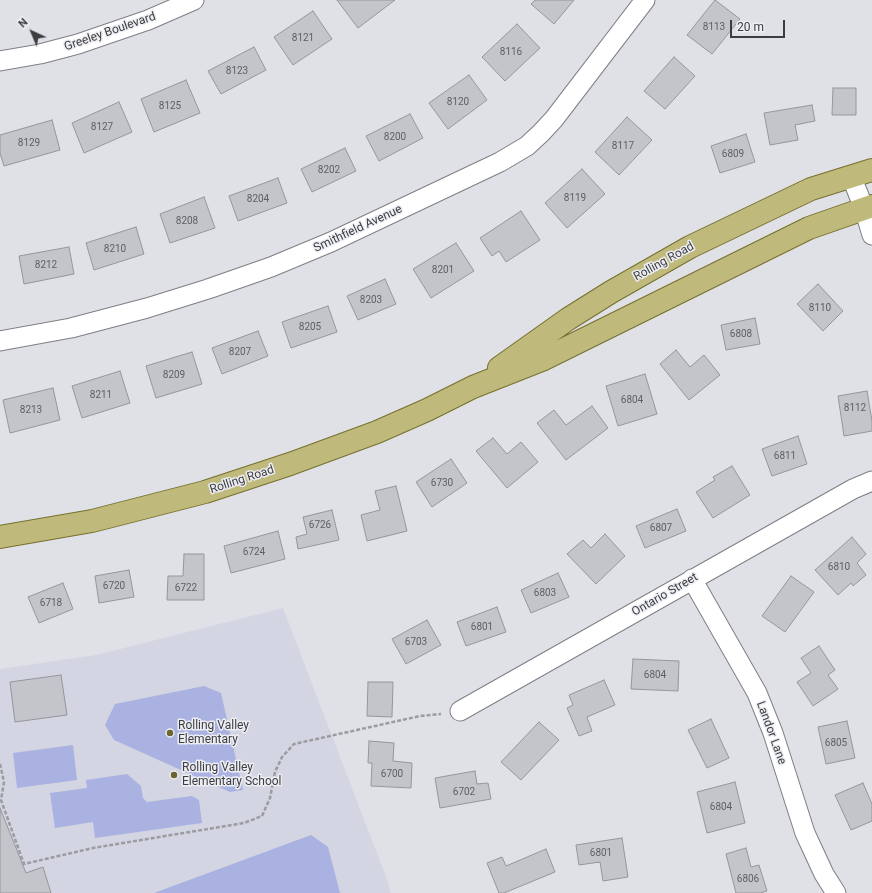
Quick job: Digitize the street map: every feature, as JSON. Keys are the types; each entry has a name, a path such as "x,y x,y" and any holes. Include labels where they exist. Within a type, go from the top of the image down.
{"main road":[{"name":"Rolling Road","path":"473,387 568,319 611,292 690,247 811,189 872,170"},
{"name":"Rolling Road","path":"0,536 92,521 205,492 290,464 377,432 427,410 473,387 544,359 809,228 868,207"}],"street":[{"name":"Greeley Boulevard","path":"0,61 40,54 78,44 148,20 194,0"},
{"name":"Smithfield Avenue","path":"0,341 79,326 147,308 215,287 270,267 331,242 500,162 527,146 554,120 645,0"},
{"path":"851,176 868,207 872,235"},
{"name":"Ontario Street","path":"460,711 853,489 872,481"},
{"name":"Landor Lane","path":"692,579 757,693 773,733 805,833 824,874 836,893"}],"path":[{"path":"0,764 4,782 1,800 24,864 93,848 244,823 262,816 270,798 275,772 282,757 294,744 420,716 460,711"}],"shaded area":[{"name":"Rolling Valley Elementary School","path":"283,608 391,893 0,893 0,669 96,655"},
{"name":"Rolling Valley Elementary","path":"204,686 221,693 243,790 230,792 114,740 105,725 115,704"},
{"path":"73,745 77,780 17,788 13,753"},
{"path":"127,774 141,786 143,798 147,802 192,796 199,800 202,823 95,838 93,822 55,828 50,793 87,788 86,780"},
{"path":"311,835 328,847 340,893 154,893"}],"building":[{"path":"337,0 395,0 358,28"},
{"path":"535,0 574,0 554,24 531,4"},
{"path":"715,0 740,19 712,54 687,35"},
{"path":"313,11 332,39 293,65 274,37"},
{"path":"517,24 540,48 505,81 482,57"},
{"path":"254,47 266,70 221,94 208,71"},
{"path":"674,57 695,76 665,109 644,91"},
{"path":"469,75 487,100 448,129 429,103"},
{"path":"186,80 200,113 154,132 141,99"},
{"path":"833,88 856,88 856,115 832,115"},
{"path":"119,102 132,132 84,153 72,123"},
{"path":"812,105 815,121 795,125 798,140 770,145 764,113"},
{"path":"410,114 423,138 379,161 366,136"},
{"path":"627,117 652,140 619,175 595,152"},
{"path":"52,120 60,150 4,166 0,153 0,135"},
{"path":"746,134 755,162 720,173 711,146"},
{"path":"345,148 356,171 312,192 301,169"},
{"path":"582,169 605,194 567,228 545,203"},
{"path":"278,178 287,203 238,221 229,196"},
{"path":"204,197 215,228 170,243 160,214"},
{"path":"521,211 540,240 506,262 499,251 492,256 480,238"},
{"path":"136,227 144,254 94,270 86,243"},
{"path":"456,243 474,271 431,298 413,269"},
{"path":"69,247 74,274 24,284 19,256"},
{"path":"385,279 396,304 358,320 347,296"},
{"path":"818,284 843,311 823,331 797,304"},
{"path":"328,306 337,332 291,348 282,322"},
{"path":"755,318 760,344 726,350 721,325"},
{"path":"258,331 268,356 222,374 212,348"},
{"path":"676,350 690,367 704,355 720,375 689,400 660,364"},
{"path":"192,352 202,384 156,398 146,366"},
{"path":"120,371 130,403 82,418 72,386"},
{"path":"645,374 657,414 618,426 606,386"},
{"path":"53,388 60,420 10,433 3,400"},
{"path":"867,391 872,421 872,431 844,436 838,396"},
{"path":"592,406 608,428 566,460 537,423 554,410 566,425"},
{"path":"798,436 807,464 772,476 762,449"},
{"path":"493,438 507,454 521,442 538,462 507,488 476,451"},
{"path":"451,459 467,483 432,507 416,482"},
{"path":"732,466 750,495 713,518 696,492 715,480 713,477"},
{"path":"396,486 407,531 367,541 361,515 380,510 375,491"},
{"path":"677,509 686,531 645,548 636,526"},
{"path":"332,510 339,540 298,549 296,537 307,534 303,517"},
{"path":"278,531 285,559 231,573 224,546"},
{"path":"605,534 625,556 596,584 567,554 583,540 591,548"},
{"path":"852,537 866,554 857,563 866,575 853,586 851,583 838,595 815,570"},
{"path":"184,554 204,554 204,600 167,600 168,576 183,576"},
{"path":"129,570 134,597 99,603 95,576"},
{"path":"558,573 569,597 531,613 521,590"},
{"path":"791,576 814,592 785,632 762,616"},
{"path":"63,583 73,609 39,623 28,597"},
{"path":"497,607 506,632 466,646 457,622"},
{"path":"427,620 441,645 406,664 392,639"},
{"path":"819,646 835,670 828,675 838,689 813,706 797,682 811,673 801,658"},
{"path":"633,659 679,661 678,691 631,689"},
{"path":"61,675 67,715 15,722 10,682"},
{"path":"604,680 615,705 587,717 592,731 579,736 567,708 573,705 569,695"},
{"path":"368,682 393,682 392,717 367,716"},
{"path":"711,719 729,758 707,768 688,730"},
{"path":"847,721 855,758 826,764 818,727"},
{"path":"539,722 559,740 521,780 501,762"},
{"path":"369,741 394,743 393,761 412,763 411,788 371,786 372,763 368,763"},
{"path":"475,771 477,784 488,783 491,799 440,808 435,778"},
{"path":"735,782 745,823 707,833 697,792"},
{"path":"863,783 872,804 872,821 851,830 835,795"},
{"path":"0,808 26,873 43,867 51,893 0,893"},
{"path":"622,838 628,877 603,881 600,862 579,865 576,845"},
{"path":"746,848 751,867 759,865 767,891 760,893 736,893 726,854"},
{"path":"546,849 555,872 504,893 499,893 487,863 502,857 506,866"}],"place":[{"name":"Rolling Valley Elementary","path":"170,733"},
{"name":"Rolling Valley Elementary School","path":"174,775"}]}
